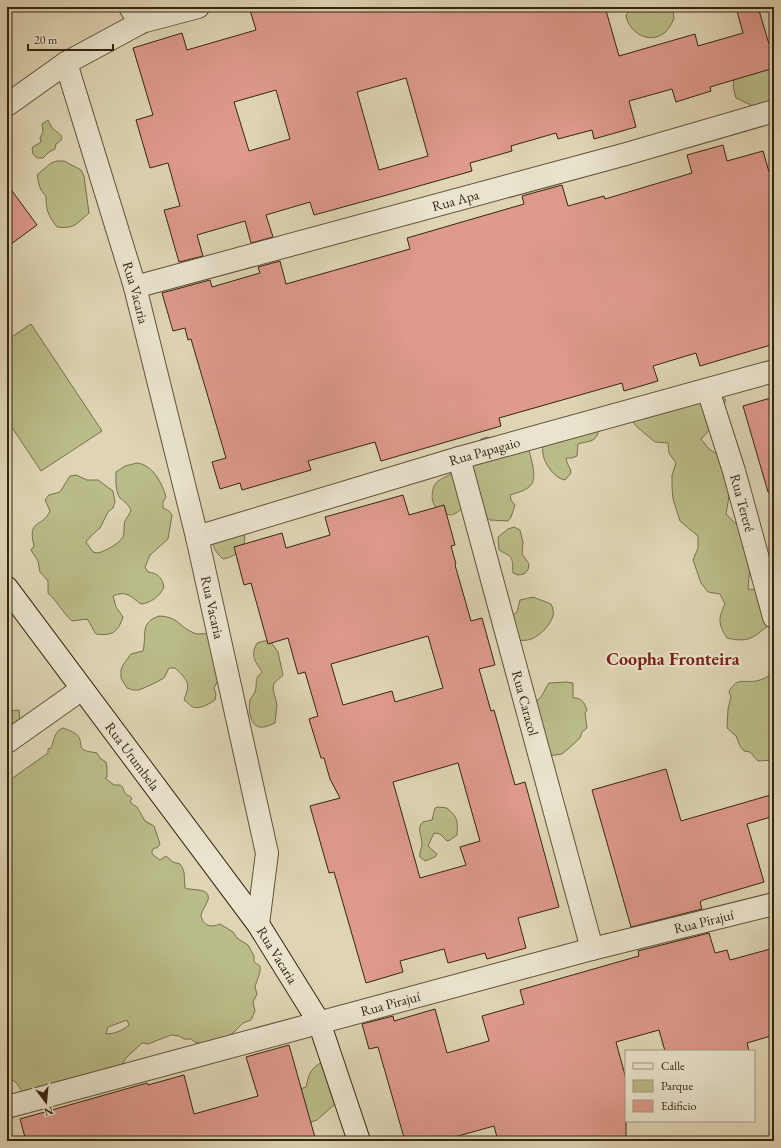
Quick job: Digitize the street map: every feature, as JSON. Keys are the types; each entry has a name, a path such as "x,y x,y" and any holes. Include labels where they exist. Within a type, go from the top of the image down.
{"street":[{"path":"7,105 135,15 160,7"},
{"path":"135,15 198,7"},
{"name":"Rua Vacaria","path":"66,63 135,287 197,537 267,853 258,924 319,1022 359,1141"},
{"name":"Rua Apa","path":"135,287 626,154 774,111"},
{"name":"Rua Papagaio","path":"197,537 459,458 774,371"},
{"name":"Rua Tereré","path":"708,390 734,472 774,617"},
{"name":"Rua Caracol","path":"459,458 592,949"},
{"name":"Rua Urumbela","path":"7,588 258,924"},
{"path":"7,742 82,689"},
{"name":"Rua Pirajuí","path":"7,1107 592,949 774,904"}],"green space":[{"path":"633,7 672,7 674,18 666,32 652,38 646,37 635,31 628,21 626,15"},
{"path":"768,66 774,69 774,113 736,98 733,86 734,80 743,72"},
{"path":"48,120 62,139 56,144 55,149 43,158 37,158 33,154 32,148 40,143 40,138 43,132 42,124"},
{"path":"64,161 81,170 84,176 89,213 75,225 68,227 57,227 51,219 46,205 46,196 41,189 37,175 51,163"},
{"path":"31,324 102,431 41,471 7,420 7,340"},
{"path":"695,381 712,388 726,400 712,426 701,439 708,448 718,455 730,491 726,514 744,532 750,566 748,589 760,590 774,621 753,637 748,639 735,640 727,638 720,621 725,604 720,594 708,592 701,583 693,560 698,548 698,536 680,521 673,499 672,475 676,463 669,453 668,443 655,442 637,427 630,418"},
{"path":"597,430 598,433 595,439 578,444 577,456 566,458 571,473 565,480 557,477 548,466 544,458 544,444 553,440 561,442"},
{"path":"487,437 529,450 534,479 528,488 510,495 511,500 515,505 511,517 508,521 490,520 466,504 453,515 447,514 436,508 433,502 432,494 436,483 452,474 465,461 481,439"},
{"path":"137,463 148,467 156,476 166,497 163,502 163,508 169,511 172,515 168,539 150,555 145,567 148,572 159,576 164,587 155,598 141,604 125,594 113,596 116,607 123,617 119,627 110,634 96,634 87,619 72,621 48,593 48,581 40,572 38,561 31,550 34,546 32,531 36,525 47,517 50,511 45,500 49,495 60,492 70,476 76,475 87,480 98,480 113,491 115,502 113,508 108,512 100,528 86,542 93,552 98,553 115,545 123,537 125,521 131,510 118,495 116,472 125,466"},
{"path":"514,527 520,530 523,542 522,554 529,564 528,570 524,574 518,575 513,573 511,558 499,550 498,537 508,529"},
{"path":"243,529 245,535 244,545 234,555 223,559 214,548 214,539"},
{"path":"533,597 551,604 553,614 549,624 540,634 532,639 508,639 512,616 517,612 520,600"},
{"path":"159,616 171,618 194,633 213,636 224,678 217,682 214,688 216,694 215,700 197,708 191,706 184,700 188,685 187,682 175,668 169,668 164,678 139,690 127,688 121,678 121,670 123,665 131,654 143,651 146,626 149,622"},
{"path":"270,641 278,652 283,675 274,683 273,689 277,705 275,723 268,726 259,727 253,722 249,708 250,700 255,693 257,679 262,672 255,661 254,651 257,643"},
{"path":"774,673 774,760 758,761 750,752 744,751 736,736 727,728 728,709 731,697 729,692 737,682 759,680"},
{"path":"549,683 573,683 573,698 580,700 586,707 587,710 585,713 587,728 582,732 580,738 562,754 547,756 534,702 539,699"},
{"path":"19,710 20,722 7,737 7,713 8,711"},
{"path":"63,728 75,733 79,738 82,749 97,753 100,758 106,762 107,777 105,778 114,785 120,785 124,792 130,796 132,799 130,801 137,807 145,821 154,826 160,844 157,848 154,848 152,854 160,860 166,856 173,862 180,864 184,872 185,888 200,890 207,893 208,900 201,915 204,922 211,926 220,924 233,932 237,938 248,945 254,956 254,962 260,966 260,972 255,987 257,994 253,1002 255,1011 251,1020 243,1023 225,1039 207,1045 195,1042 191,1039 184,1039 179,1036 171,1035 148,1044 142,1043 126,1058 121,1066 25,1096 13,1080 7,1079 7,782 48,753 48,749 51,748 55,736 60,729","holes":["127,1020 129,1025 118,1032 106,1034 108,1027"]},
{"path":"435,808 447,808 453,814 457,823 457,835 447,841 440,834 434,833 428,846 437,854 435,857 425,861 420,857 422,841 420,827 423,822 432,820"},
{"path":"322,1062 335,1104 317,1120 305,1124 300,1089 306,1087 311,1072"}],"building":[{"path":"249,7 605,7 619,56 695,34 698,46 743,33 737,11 758,7 769,44 774,43 774,68 710,87 711,91 676,102 672,89 629,101 636,127 594,139 592,130 558,139 556,133 511,146 512,151 470,163 472,171 314,215 310,202 266,215 273,237 251,243 245,221 197,235 203,256 179,262 164,210 180,206 168,163 150,168 136,120 153,115 133,48 182,33 187,50 256,30","holes":["406,78 428,156 379,170 357,92","276,90 290,139 249,151 234,102"]},
{"path":"723,145 727,161 763,151 774,189 774,344 700,366 696,353 653,366 658,381 624,391 622,383 499,418 501,426 381,461 375,442 308,461 311,470 242,490 240,483 220,489 212,462 226,458 191,339 188,340 185,328 173,331 162,293 210,280 212,287 260,273 258,267 280,261 286,284 410,249 407,238 524,204 522,196 562,185 568,206 604,196 605,199 692,173 687,155"},
{"path":"7,184 37,225 7,247"},
{"path":"774,397 774,491 768,492 743,406"},
{"path":"403,495 409,515 444,505 455,545 451,546 455,565 471,621 482,618 495,665 479,669 491,711 494,710 515,785 525,782 559,907 518,918 526,948 487,959 485,953 448,963 444,949 400,961 403,972 366,983 334,872 329,873 310,806 340,798 330,779 324,758 321,758 309,719 318,716 305,672 298,674 288,638 268,644 251,583 244,585 234,547 282,533 286,548 330,535 325,517","holes":["428,636 443,688 395,702 392,691 343,705 331,664","458,763 480,841 460,847 466,865 420,878 393,782"]},
{"path":"666,769 681,821 774,794 774,816 747,824 764,882 703,900 700,902 702,909 631,927 592,790"},
{"path":"709,933 715,953 727,950 730,960 774,948 774,1035 747,1043 749,1050 665,1050 659,1030 616,1042 625,1075 626,1141 498,1141 494,1126 440,1141 405,1141 378,1047 369,1049 362,1024 393,1016 394,1021 435,1009 447,1053 489,1041 482,1016 524,1004 520,990 639,956 638,951"},
{"path":"289,1045 316,1141 26,1141 20,1119 147,1083 148,1085 184,1075 194,1114 258,1096 246,1057"}],"district":[{"name":"Coopha Fronteira","path":"673,658"}]}
